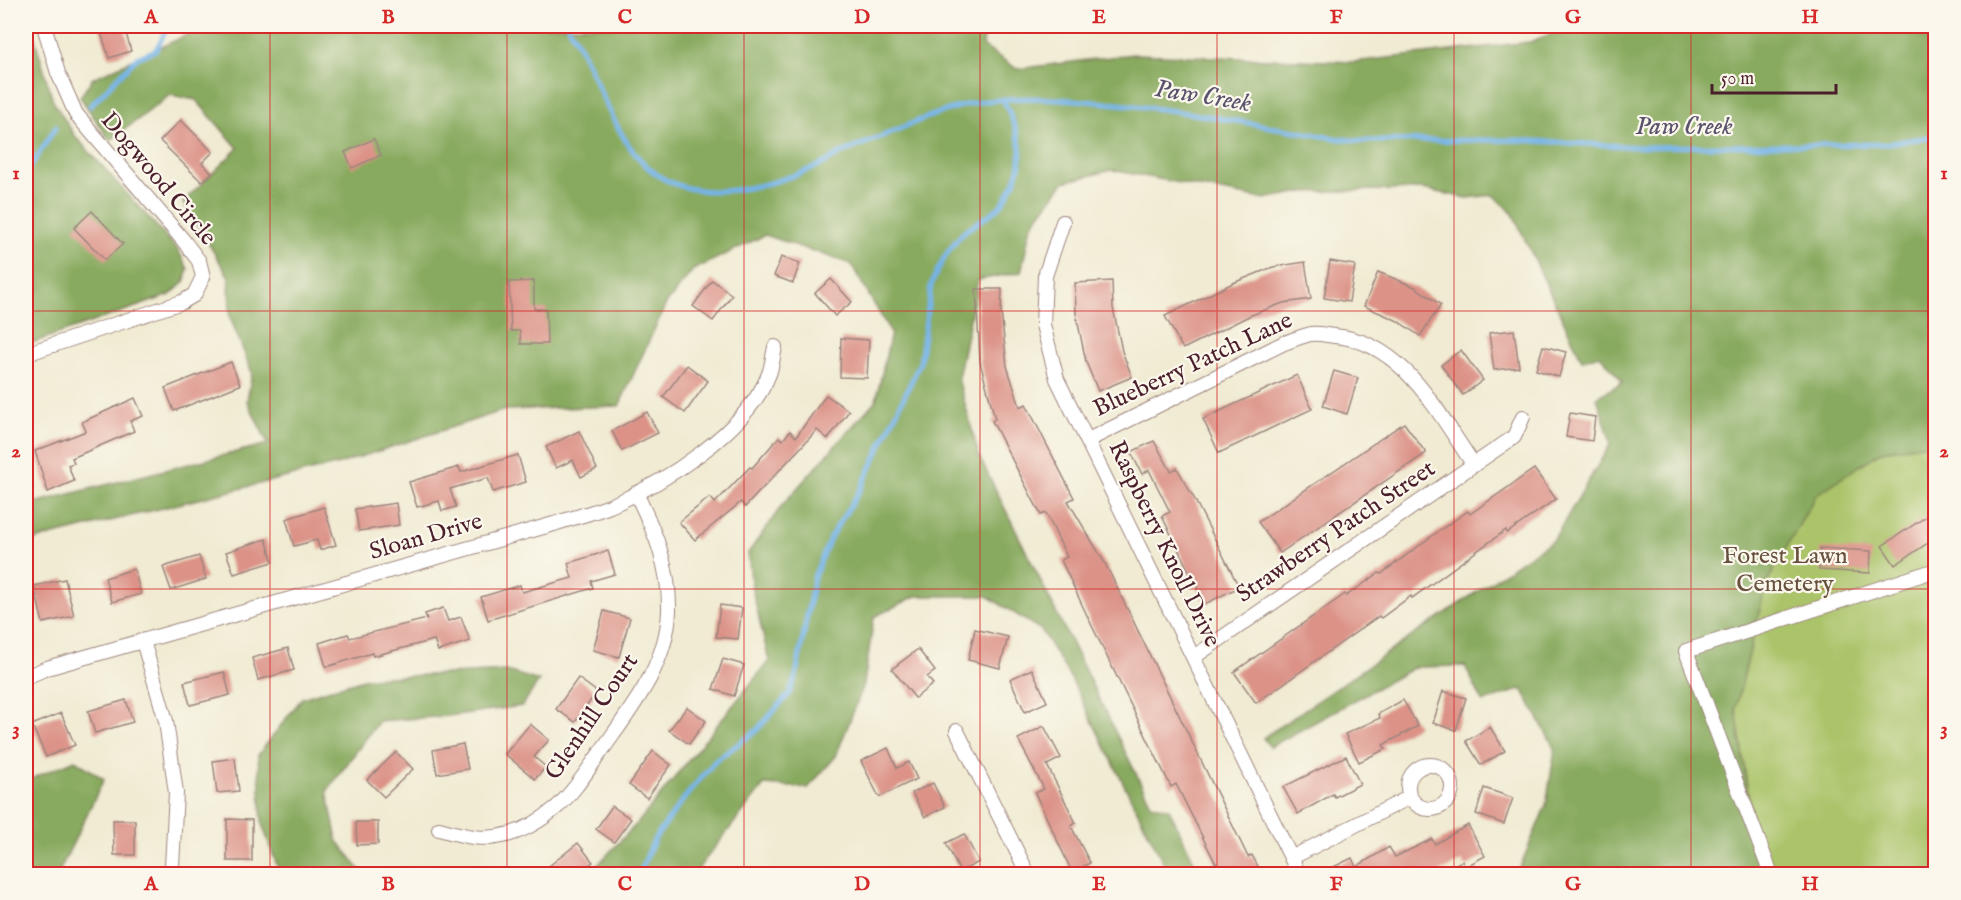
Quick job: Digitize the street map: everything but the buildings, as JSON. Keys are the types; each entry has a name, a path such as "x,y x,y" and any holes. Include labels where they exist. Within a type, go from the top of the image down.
{"street":[{"name":"Dogwood Circle","path":"26,354 182,302 194,295 203,277 199,261 183,240 76,114 58,73 44,26"},
{"name":"Raspberry Knoll Drive","path":"1063,222 1045,276 1043,325 1057,379 1299,874"},
{"name":"Blueberry Patch Lane","path":"1088,440 1284,343 1311,334 1350,337 1375,347 1400,363 1416,381 1474,465"},
{"name":"Sloan Drive","path":"26,678 47,668 554,525 609,506 684,465 715,441 743,414 759,393 769,373 775,347"},
{"name":"Strawberry Patch Street","path":"1194,657 1514,437 1523,417"},
{"name":"Glenhill Court","path":"439,828 482,839 511,834 538,822 559,806 576,786 647,683 660,652 667,626 668,583 664,558 654,530 636,493"},
{"path":"1771,874 1686,651 1935,570"},
{"path":"143,641 166,721 176,793 172,866 175,874"},
{"path":"957,731 1028,874"},
{"path":"1292,858 1410,797"}],"green space":[{"path":"26,26 31,26 53,101 75,136 178,250 188,269 184,282 170,295 26,345"},
{"path":"194,26 985,26 983,46 1017,69 1134,54 1353,62 1530,42 1570,26 1935,26 1935,443 1882,451 1816,495 1766,584 1736,708 1757,858 1763,874 1517,874 1546,805 1555,749 1522,689 1483,702 1465,666 1415,667 1270,747 1263,738 1554,539 1611,443 1597,397 1623,382 1600,355 1582,360 1513,214 1493,195 1467,198 1422,189 1303,192 1263,199 1112,170 1064,182 1031,226 1021,272 978,280 958,378 979,456 1151,804 1169,809 1200,874 1169,874 1070,677 1041,630 987,596 916,596 874,617 864,684 836,756 808,788 764,785 700,866 697,874 589,874 641,819 769,661 752,588 748,553 783,504 876,400 891,333 851,264 765,235 693,270 666,304 619,406 505,410 339,464 26,542 26,505 268,444 247,401 252,373 230,317 229,277 183,202 238,148 196,100 170,95 110,141 80,97 93,78 187,35"},
{"name":"Forest Lawn Cemetery","path":"1935,265 1935,874 1716,874 1636,485"},
{"path":"507,671 539,681 522,706 448,716 379,721 327,791 337,840 363,874 280,874 262,824 258,755 302,698 367,678"},
{"path":"75,760 104,779 58,874 26,874 26,781"}],"waterway":[{"path":"90,106 137,58 156,50 168,26"},
{"name":"Paw Creek","path":"568,26 621,134 635,153 651,170 670,182 707,191 746,188 784,179 929,116 963,106 980,102 1027,98 1136,106 1362,141 1516,140 1640,147 1884,144 1936,136"},
{"path":"639,874 655,838 715,761 756,731 789,694 796,676 814,577 831,536 860,490 920,363 931,285 934,278 957,239 1000,206 1015,180 1021,157 1020,146 1018,135 1004,101"},
{"path":"26,174 56,127"}]}
